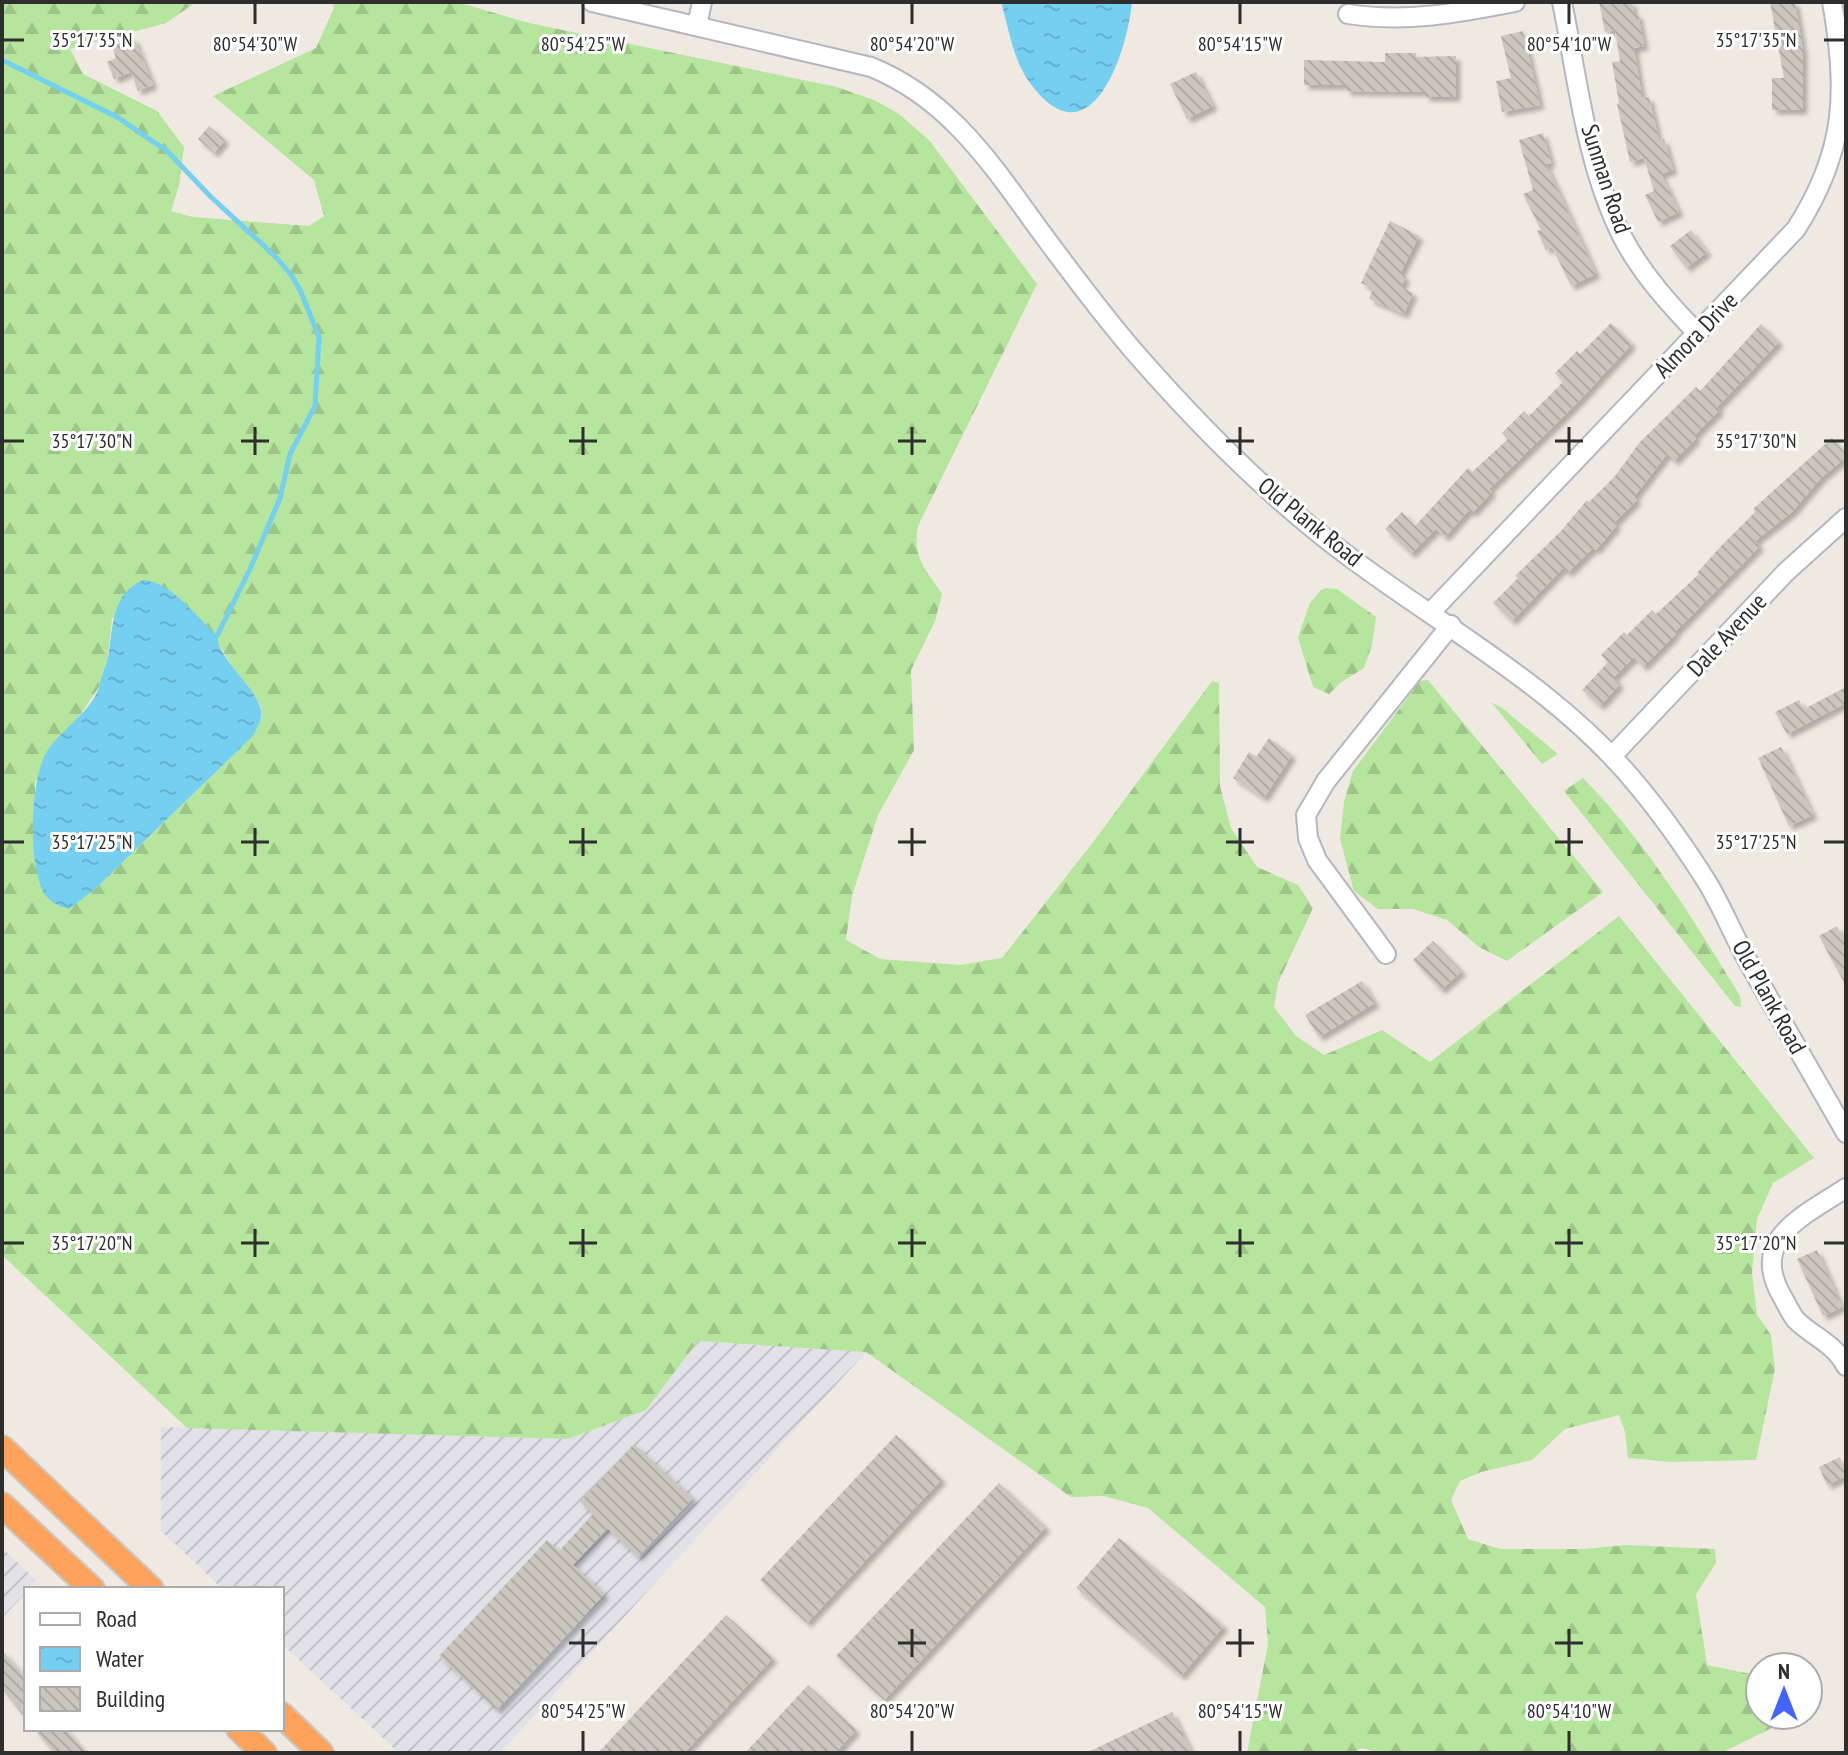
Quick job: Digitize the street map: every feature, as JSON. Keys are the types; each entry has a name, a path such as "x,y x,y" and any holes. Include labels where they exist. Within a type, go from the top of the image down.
{"highway":[{"path":"2,1448 149,1587"},
{"path":"2,1505 90,1587"},
{"path":"284,1717 321,1753"},
{"path":"241,1731 264,1753"}],"street":[{"name":"Old Plank Road","path":"592,2 871,67 893,76 934,103 970,138 1095,304 1200,423 1301,519 1352,559 1515,670 1612,756 1673,832 1707,883 1843,1121"},
{"path":"697,26 702,2"},
{"path":"1348,14 1395,20 1457,14 1515,2"},
{"name":"Sunman Road","path":"1562,2 1593,155 1613,214 1635,258 1668,303 1698,334"},
{"name":"Almora Drive","path":"1431,612 1796,229 1821,185 1838,135 1842,111 1843,86 1832,2"},
{"name":"Dale Avenue","path":"1612,756 1786,572 1846,518"},
{"path":"1386,954 1317,860 1308,838 1306,815 1326,781 1451,625"},
{"path":"1846,1188 1783,1233 1770,1259 1770,1273 1796,1320 1829,1345 1846,1366"}],"shaded area":[{"path":"698,1341 866,1352 500,1753 399,1753 284,1646 284,1587 221,1587 161,1531 161,1427 568,1439 646,1410"},
{"path":"2,1548 37,1581 31,1587 24,1587 24,1595 2,1618"}],"green space":[{"path":"2,2 196,2 166,23 70,49 83,74 157,111 184,147 179,186 171,211 193,217 309,226 324,216 314,180 213,96 316,48 334,8 332,2 457,2 529,23 837,87 876,101 899,114 929,140 1037,284 918,526 918,555 942,594 935,621 911,670 914,750 878,815 852,896 846,940 880,959 960,965 1002,958 1094,841 1212,681 1219,683 1220,786 1231,828 1257,867 1298,885 1313,908 1278,983 1274,1007 1296,1036 1324,1055 1382,1030 1430,1062 1619,916 1814,1158 1773,1183 1757,1219 1752,1273 1757,1315 1771,1335 1775,1369 1756,1460 1670,1462 1628,1458 1619,1415 1565,1429 1532,1460 1481,1472 1460,1481 1451,1500 1468,1539 1500,1549 1585,1549 1625,1545 1715,1549 1716,1563 1696,1594 1707,1665 1744,1673 1744,1731 1766,1731 1721,1753 1380,1753 1362,1748 1352,1753 1247,1753 1268,1644 1265,1607 1148,1508 1104,1496 1071,1497 866,1352 698,1341 646,1410 568,1439 187,1428 2,1255","holes":["112,618 216,640 260,704 262,717 254,735 95,889 38,877 35,782 99,687 108,656"]},
{"path":"1326,588 1337,589 1376,617 1372,645 1364,668 1329,694 1313,687 1298,637 1310,603"},
{"path":"1428,680 1603,892 1507,961 1479,947 1447,920 1413,909 1378,909 1354,891 1340,839 1344,802 1353,771 1420,681"},
{"path":"1491,702 1502,708 1558,754 1542,764"},
{"path":"1583,778 1628,828 1668,882 1740,996 1741,1007 1735,1006 1564,791"}],"water":[{"path":"1001,2 1132,2 1122,48 1102,93 1087,107 1071,112 1051,105 1024,74 1015,54"},
{"path":"143,580 163,586 173,593 217,636 225,657 257,699 261,718 254,735 95,889 69,909 55,904 46,896 39,880 33,845 36,785 50,746 95,696 108,656 116,610 126,593"}],"building":[{"path":"1599,2 1632,2 1634,14 1638,14 1644,46 1634,48 1642,98 1649,97 1659,141 1664,139 1673,170 1661,174 1679,212 1658,222 1645,195 1654,191 1644,158 1630,162 1617,104 1612,62 1620,61 1615,30 1605,32"},
{"path":"1770,2 1795,2 1803,51 1803,110 1772,110 1772,78 1784,78"},
{"path":"1523,31 1540,105 1502,112 1496,81 1511,78 1501,36"},
{"path":"134,38 153,85 138,91 131,72 114,79 107,62 116,58 112,46"},
{"path":"1385,53 1416,53 1416,57 1456,56 1456,97 1425,97 1425,92 1346,91 1346,85 1304,85 1304,60 1385,62"},
{"path":"1196,72 1213,106 1187,119 1170,84"},
{"path":"209,126 225,140 214,153 198,139"},
{"path":"1543,133 1551,163 1546,164 1596,274 1571,286 1552,247 1546,250 1537,231 1541,230 1523,194 1533,190 1519,140"},
{"path":"1390,221 1419,236 1400,274 1406,277 1401,287 1413,293 1404,314 1369,299 1373,288 1361,283"},
{"path":"1691,230 1707,252 1686,268 1670,246"},
{"path":"1611,323 1632,344 1489,489 1492,492 1472,513 1469,510 1445,537 1436,529 1411,554 1385,529 1402,512 1415,526 1468,468 1472,472 1508,439 1502,433 1524,411 1529,416 1563,382 1555,373 1577,351 1580,354"},
{"path":"1761,324 1779,342 1717,407 1720,410 1674,461 1667,454 1634,497 1637,500 1614,523 1617,525 1596,550 1593,548 1568,573 1563,568 1512,621 1493,603 1518,578 1515,576 1561,531 1587,500 1589,502 1615,476 1640,442 1696,387 1700,391"},
{"path":"1832,438 1846,457 1821,478 1792,512 1755,541 1760,546 1676,634 1643,667 1634,657 1613,678 1620,684 1600,706 1582,690 1608,662 1601,655 1652,610 1656,614 1699,574 1721,546 1755,512 1753,509"},
{"path":"1846,687 1846,703 1787,734 1775,712 1799,700 1804,709"},
{"path":"1269,738 1292,755 1264,798 1233,778 1249,752 1256,757"},
{"path":"1781,747 1813,815 1789,826 1758,758"},
{"path":"1837,926 1846,944 1846,986 1819,936"},
{"path":"1433,941 1462,971 1441,990 1413,960"},
{"path":"1362,981 1375,1003 1319,1037 1305,1015"},
{"path":"1817,1250 1842,1307 1823,1316 1797,1259"},
{"path":"896,1435 942,1479 807,1623 760,1580"},
{"path":"634,1444 693,1498 638,1557 607,1528 573,1565 605,1594 497,1710 439,1656 547,1540 559,1551 593,1514 580,1502"},
{"path":"1840,1457 1846,1476 1827,1485 1819,1467"},
{"path":"999,1483 1046,1527 884,1700 836,1656"},
{"path":"1119,1538 1224,1626 1181,1676 1076,1588"},
{"path":"726,1615 773,1658 684,1753 598,1753"},
{"path":"2,1650 24,1677 24,1716 2,1689"},
{"path":"808,1685 856,1730 835,1753 745,1753"},
{"path":"1172,1712 1192,1753 1086,1753"},
{"path":"36,1731 68,1731 86,1753 54,1753"}],"waterway":[{"path":"2,60 117,117 167,151 292,276 319,337 315,406 290,454 280,498 251,567 213,639"}]}
